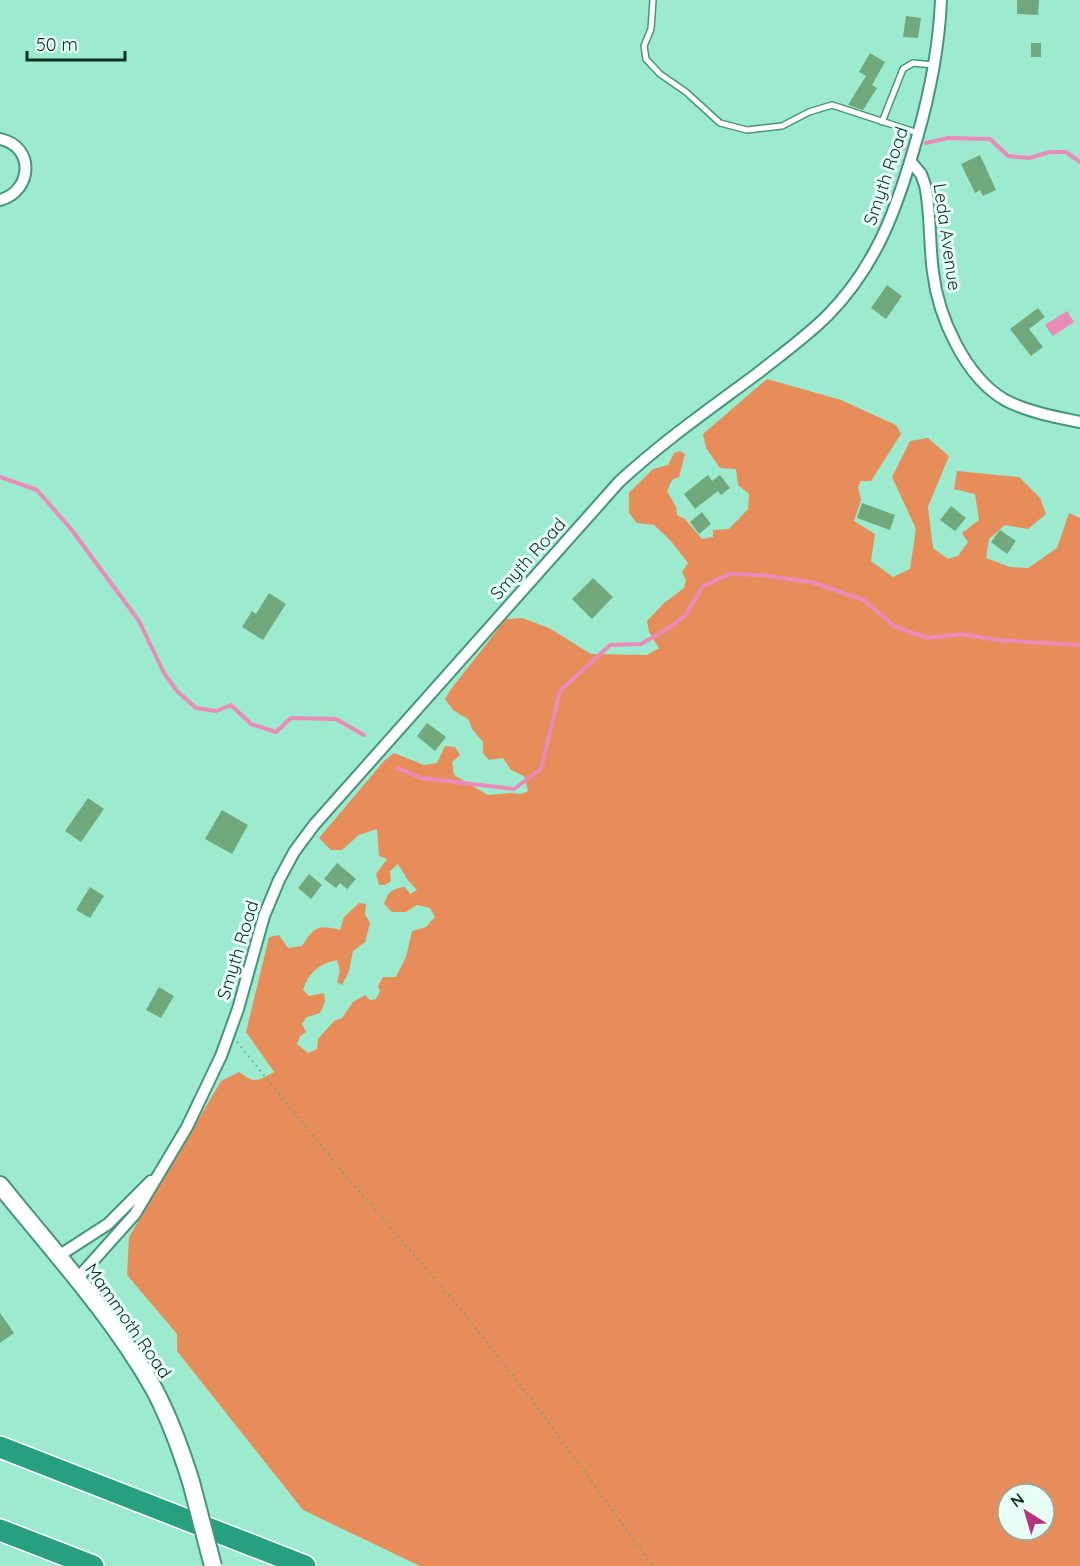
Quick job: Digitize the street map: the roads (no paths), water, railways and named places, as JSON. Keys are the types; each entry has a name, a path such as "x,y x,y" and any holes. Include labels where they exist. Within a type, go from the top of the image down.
{"highway":[{"path":"0,1447 305,1566"},
{"path":"0,1530 93,1566"}],"main road":[{"name":"Mammoth Road","path":"0,1185 128,1348 154,1389 170,1420 191,1482 213,1566"}],"street":[{"name":"Smyth Road","path":"76,1280 135,1214 187,1127 230,1033 268,906 286,866 314,825 619,482 646,458 796,344 828,315 848,292 881,241 894,214 911,162 934,65 941,0"},
{"path":"0,139 14,144 21,152 26,173 17,192 0,200"},
{"name":"Leda Avenue","path":"911,162 921,174 926,185 933,273 938,295 952,336 964,358 982,382 1005,399 1040,413 1080,422"},
{"name":"Smyth Road","path":"57,1257 108,1224 158,1174"}],"lane":[{"path":"653,0 651,28 644,46 646,59 660,74 686,92 720,123 747,130 782,126 809,112 832,105 918,134"},
{"path":"882,122 903,69 913,63 934,65"}],"waterway":[{"path":"926,143 948,138 990,139 1008,156 1029,158 1050,152 1066,152 1080,162"},
{"path":"899,149 904,148"},
{"path":"0,477 37,490 71,529 139,621 164,673 177,691 196,708 216,711 231,705 251,724 276,732 291,718 336,719 364,735"},
{"path":"397,768 421,778 514,789 541,769 560,691 610,645 641,644 664,631 685,616 703,586 730,574 760,575 811,582 864,600 894,626 927,638 962,634 997,640 1080,645"}]}
